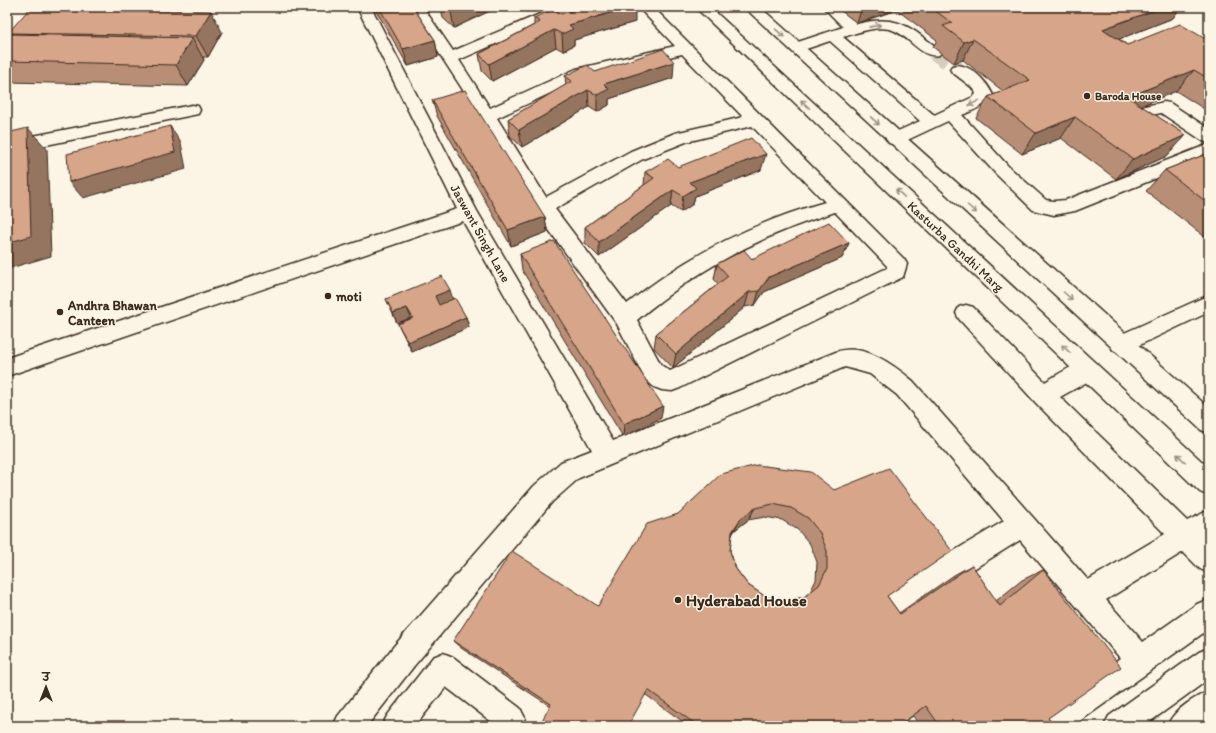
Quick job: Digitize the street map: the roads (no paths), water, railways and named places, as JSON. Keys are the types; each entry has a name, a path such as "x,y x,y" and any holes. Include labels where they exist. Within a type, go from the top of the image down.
{"main road":[{"name":"Jaswant Singh Lane","path":"364,7 403,80 468,212 608,455"},
{"path":"416,7 487,116 543,207 625,318 653,372 662,380 672,382 896,272 897,264 645,7"},
{"path":"450,58 552,14 581,7"},
{"name":"Kasturba Gandhi Marg","path":"702,7 1209,484"},
{"path":"751,7 1209,423"},
{"path":"830,7 855,30"},
{"path":"797,48 855,30 879,24 890,24 901,28 934,52"},
{"path":"833,36 932,122"},
{"path":"487,116 582,72 686,48"},
{"path":"895,139 979,101 985,95 981,86 958,69"},
{"path":"1201,153 1172,141 1140,119 1146,111 1164,107 1209,137"},
{"path":"7,147 192,110"},
{"path":"951,114 1002,170 1040,205 1054,208 1068,206 1201,153"},
{"path":"543,207 637,155 681,137 756,120"},
{"path":"625,318 643,302 705,259 754,233 839,204"},
{"path":"7,367 468,212"},
{"path":"1121,344 1209,302"},
{"path":"966,313 1043,395 1209,560"},
{"path":"348,726 404,656 542,494 570,470 844,358 865,361 883,368 905,388 1141,661"},
{"path":"1043,395 1088,370"},
{"path":"1085,597 1184,535 1208,522 1209,523"},
{"path":"882,610 1022,524"},
{"path":"1052,726 1051,724 1207,614"},
{"path":"1119,726 1209,662"},
{"path":"398,726 443,667 511,716"},
{"path":"1182,726 1209,706"}],"tunnel":[{"path":"934,52 958,69"}],"place":[{"name":"Baroda House","path":"1087,96"},
{"name":"moti","path":"328,296"},
{"name":"Andhra Bhawan Canteen","path":"60,312"},
{"name":"Hyderabad House","path":"678,600"}]}
